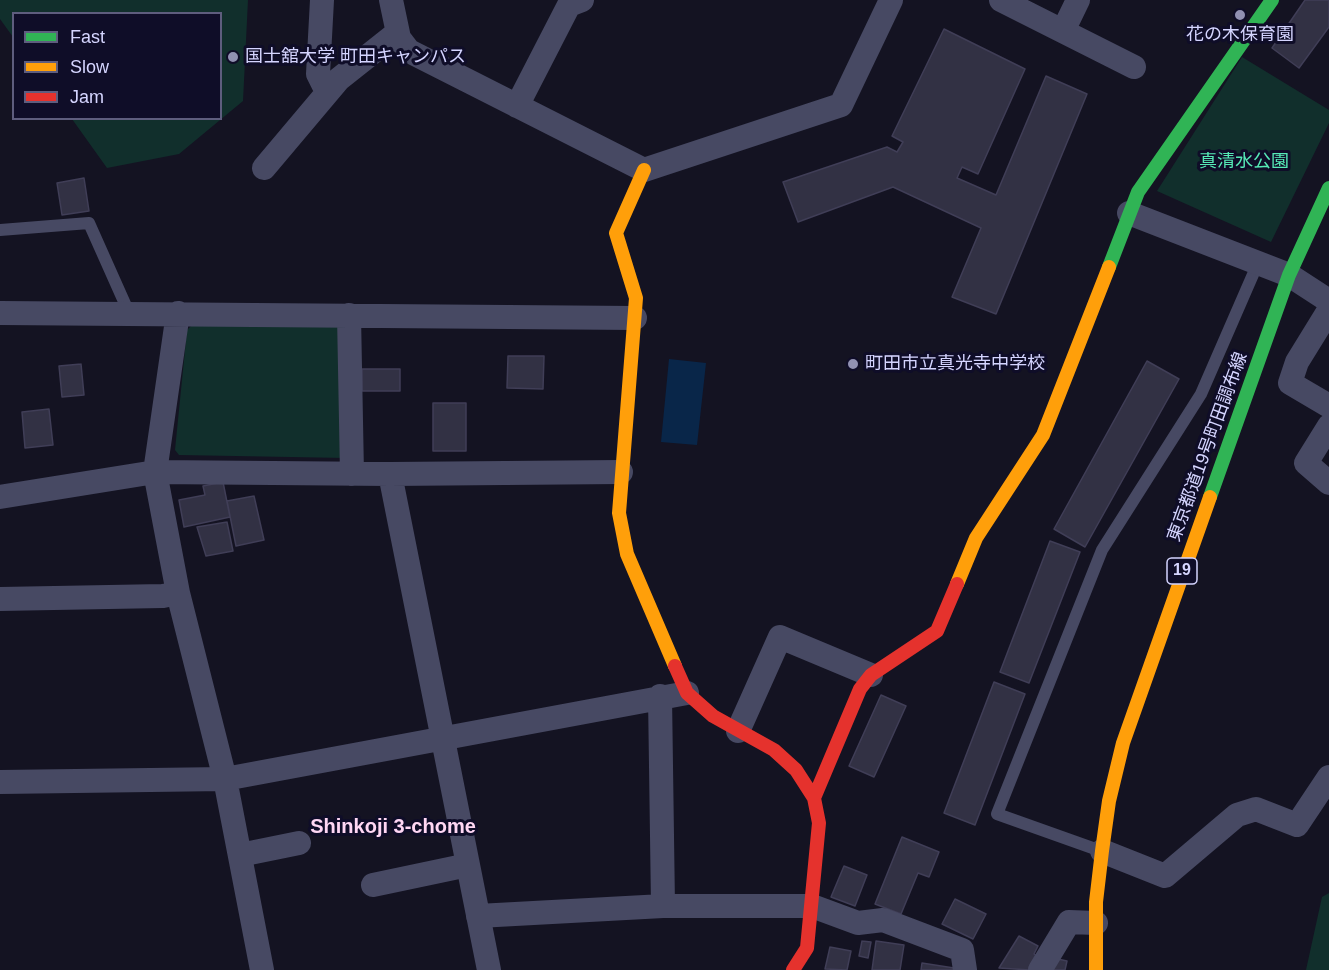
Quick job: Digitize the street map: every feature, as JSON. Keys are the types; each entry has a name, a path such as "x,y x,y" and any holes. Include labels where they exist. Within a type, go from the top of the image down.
{"street":[{"path":"322,0 318,74 327,92"},
{"path":"391,0 397,33 409,51 644,170 841,105 891,0"},
{"path":"517,106 569,4 582,0"},
{"path":"1001,0 1134,67"},
{"path":"1063,31 1078,0"},
{"path":"814,798 860,689 871,675 937,631 976,538 1043,435 1138,192 1272,0"},
{"path":"264,168 339,79 397,33"},
{"path":"644,170 616,233 636,298 619,513 627,554 687,693 713,716 774,750 796,770 814,798 819,823 813,906 807,948 793,970"},
{"name":"東京都道19号町田調布線","path":"1096,970 1096,923 1102,851 1109,801 1123,743 1290,275 1329,188"},
{"path":"1129,213 1290,275 1329,301"},
{"path":"1329,310 1297,362 1290,383 1329,406"},
{"path":"0,313 635,318"},
{"path":"178,313 155,472 178,593 225,779 262,970"},
{"path":"349,315 352,474"},
{"path":"1329,426 1306,463 1329,483"},
{"path":"0,497 155,472 390,474 621,472"},
{"path":"390,474 489,970"},
{"path":"0,599 163,596 178,593"},
{"path":"738,731 780,637 871,675"},
{"path":"0,782 225,779 660,696 687,693"},
{"path":"660,696 663,906"},
{"path":"1102,851 1165,876 1237,815 1256,809 1297,825 1329,777"},
{"path":"240,855 299,843"},
{"path":"373,885 468,865"},
{"path":"478,916 663,906 813,906 858,923 883,920 962,950 965,970"},
{"path":"1040,970 1069,922 1096,923"}],"lane":[{"path":"0,230 89,223 130,315"},
{"path":"1102,851 997,814 1102,550 1201,394 1258,262"}],"green space":[{"path":"0,0 248,0 243,101 222,118 222,12 12,12 12,36 0,19"},
{"name":"真清水公園","path":"1242,57 1329,110 1329,123 1271,242 1157,191"},
{"path":"73,120 220,120 179,154 107,168"},
{"path":"195,322 344,322 346,458 179,455 175,450 187,330"},
{"path":"1329,893 1329,970 1306,970 1322,897"}],"water":[{"path":"669,359 706,363 697,445 661,442"}],"building":[{"path":"1305,0 1329,0 1329,27 1299,68 1272,48"},
{"path":"944,29 1025,69 978,174 962,167 957,178 996,195 1046,76 1087,94 996,314 952,297 981,228 893,187 798,222 783,182 887,147 897,152 903,142 892,136"},
{"path":"84,178 89,211 62,215 57,183"},
{"path":"508,356 544,356 543,389 507,388"},
{"path":"1147,361 1179,379 1085,547 1054,529"},
{"path":"81,364 84,395 62,397 59,366"},
{"path":"362,369 400,369 400,391 362,391"},
{"path":"433,403 466,403 466,451 433,451"},
{"path":"49,409 53,445 25,448 22,412"},
{"path":"223,482 230,517 184,527 179,500 205,495 203,486"},
{"path":"254,496 264,540 236,546 227,501"},
{"path":"227,522 233,551 206,556 197,527"},
{"path":"1050,541 1080,552 1029,683 1000,672"},
{"path":"994,682 1025,694 975,825 944,813"},
{"path":"881,695 906,706 874,777 849,766"},
{"path":"902,837 939,852 929,877 918,873 901,914 875,904"},
{"path":"844,866 867,875 855,906 831,897"},
{"path":"955,899 986,914 973,939 942,924"},
{"path":"1019,936 1038,946 1034,954 1037,956 1030,970 999,968"},
{"path":"862,941 871,942 868,958 859,956"},
{"path":"876,941 904,945 900,970 872,970"},
{"path":"830,947 851,951 847,970 825,969"},
{"path":"1058,959 1067,961 1065,970 1052,970"},
{"path":"922,963 954,968 953,970 921,970"}],"traffic: fast":[{"path":"1109,267 1138,192 1272,0"},
{"path":"1210,497 1289,275 1329,188"}],"traffic: slow":[{"path":"644,170 616,233 636,298 619,513 627,554 675,666"},
{"path":"957,584 976,538 1043,435 1109,267"},
{"path":"1096,970 1096,902 1109,801 1123,743 1210,497"}],"traffic: jam":[{"path":"814,798 860,689 871,675 937,631 957,584"},
{"path":"675,666 687,693 713,716 774,750 796,770 814,798 819,823 807,948 793,970"}],"place":[{"name":"花の木保育園","path":"1240,15"},
{"name":"国士舘大学 町田キャンパス","path":"233,57"},
{"name":"町田市立真光寺中学校","path":"853,364"}],"district":[{"name":"Shinkoji 3-chome","path":"393,827"}]}
